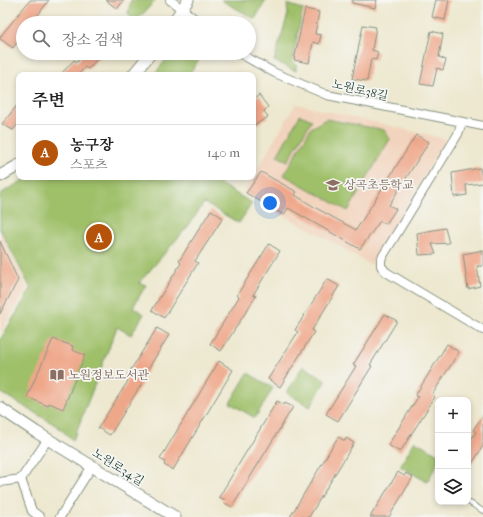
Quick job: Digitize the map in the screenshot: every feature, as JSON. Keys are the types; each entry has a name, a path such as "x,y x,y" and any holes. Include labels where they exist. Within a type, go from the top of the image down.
{"street":[{"path":"170,0 185,5 194,16"},
{"path":"178,16 185,5"},
{"path":"135,72 145,60"},
{"name":"노원로38길","path":"252,60 275,73 326,95 399,111 483,126"},
{"path":"462,122 458,134 381,259 381,266 386,272 483,330"},
{"path":"0,176 16,167"},
{"name":"노원로34길","path":"0,408 48,440 175,517"},
{"path":"0,482 21,479 48,440"},
{"path":"60,517 92,466"},
{"path":"21,479 32,511 40,517"}],"lane":[{"path":"471,504 483,511"}],"shaded area":[{"name":"상곡초등학교","path":"296,104 446,139 371,265 324,237 243,193 251,180 256,180 256,171"},
{"path":"0,231 27,289 0,333"}],"green space":[{"path":"131,0 156,0 141,16 130,16 128,13"},
{"path":"221,0 266,0 256,17 256,16 250,16"},
{"path":"287,4 303,9 292,61 296,64 296,71 274,61 288,14"},
{"path":"166,60 199,60 190,72 156,72"},
{"path":"300,115 312,120 288,161 277,156"},
{"path":"326,119 384,130 390,139 348,211 284,175 311,128"},
{"path":"24,180 220,180 218,183 252,203 239,223 204,203 189,225 139,283 146,285 133,307 144,314 131,335 117,327 73,440 57,426 0,392 0,340 31,289 0,229 0,194"},
{"path":"303,366 326,380 310,407 287,393"},
{"path":"248,373 273,388 255,418 230,403"},
{"path":"415,441 435,452 435,467 427,482 400,466"}],"building":[{"path":"30,0 49,0 37,16 17,16"},
{"path":"106,0 124,0 117,9"},
{"path":"352,0 377,0 375,8 352,3"},
{"path":"436,0 449,0 445,20 432,17"},
{"path":"305,9 319,12 315,34 321,35 319,44 313,42 309,63 294,60"},
{"path":"16,17 16,44 13,48 0,39"},
{"path":"363,25 376,27 372,50 378,52 376,60 371,59 367,81 352,79"},
{"path":"431,31 443,34 439,57 446,60 443,70 437,68 433,86 420,84"},
{"path":"74,60 77,62 79,60 96,60 88,69 85,67 81,72 63,72"},
{"path":"259,95 268,107 264,111 268,117 256,124 256,98"},
{"path":"16,107 16,126 13,130 2,124"},
{"path":"416,135 429,142 389,205 396,209 386,224 380,221 360,249 288,208 284,215 246,193 261,172 297,192 295,195 316,208 356,230"},
{"path":"480,168 483,183 466,185 467,195 454,197 452,173"},
{"path":"211,210 223,218 195,261 198,263 164,318 152,310 181,263 179,261"},
{"path":"445,228 449,243 432,244 436,254 419,255 417,233"},
{"path":"0,241 18,280 0,314"},
{"path":"269,244 280,251 253,295 256,296 221,351 210,344 239,297 237,295"},
{"path":"483,250 483,266 477,266 480,286 468,289 463,254"},
{"path":"327,279 339,286 312,330 314,332 280,387 268,379 298,332 295,330"},
{"path":"385,314 397,321 370,365 372,366 338,421 326,414 356,366 353,365"},
{"path":"157,328 169,335 142,379 144,380 110,435 98,428 128,381 125,379"},
{"name":"노원정보도서관","path":"53,339 73,346 72,350 85,355 63,409 49,403 48,406 27,397"},
{"path":"447,344 459,352 432,395 435,397 400,452 388,445 418,397 415,396"},
{"path":"219,361 233,370 173,470 164,465 165,462 160,459"},
{"path":"277,401 284,405 285,403 293,407 232,507 223,502 225,500 219,497"},
{"path":"483,415 483,446 471,465 471,440 476,432 473,430"},
{"path":"338,437 345,441 346,438 354,443 309,517 290,517"},
{"path":"398,472 404,476 406,473 413,477 389,517 370,517"}],"place":[{"name":"상곡초등학교","path":"333,185"},
{"name":"농구장","path":"99,237"},
{"name":"노원정보도서관","path":"57,375"}]}
